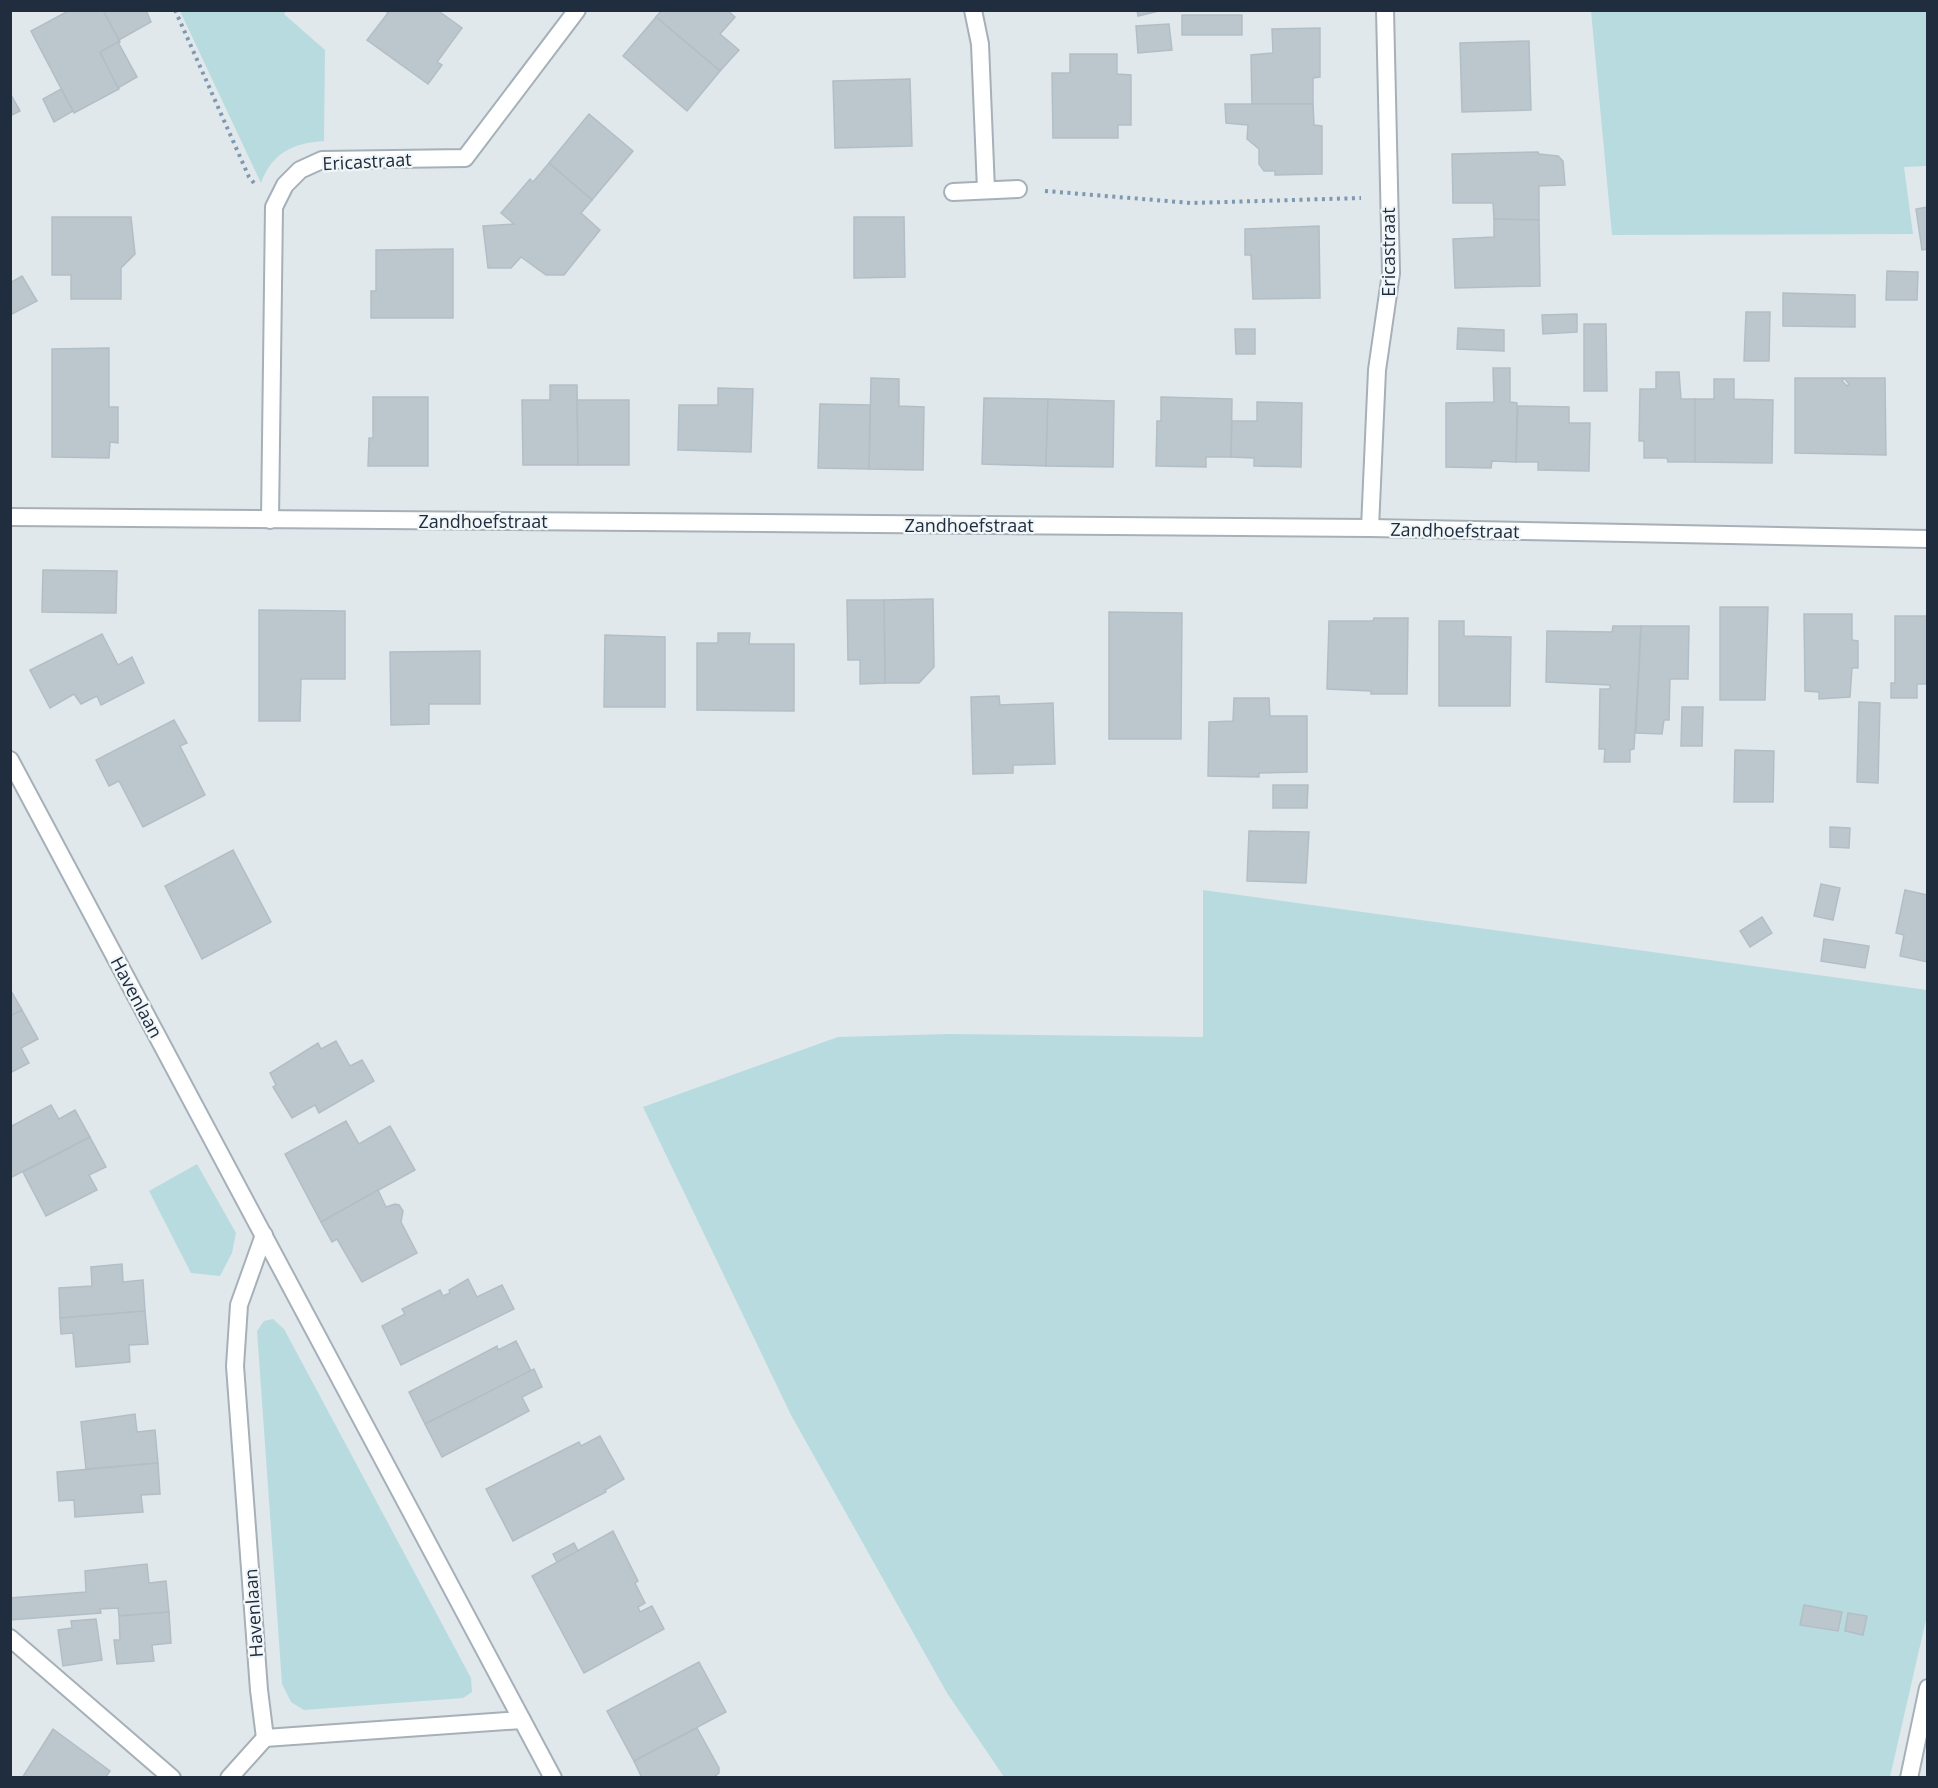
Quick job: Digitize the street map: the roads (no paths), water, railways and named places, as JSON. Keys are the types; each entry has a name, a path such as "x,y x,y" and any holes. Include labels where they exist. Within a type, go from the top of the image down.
{"street":[{"name":"Ericastraat","path":"270,520 274,207 285,185 300,170 322,160 465,158 577,10"},
{"path":"973,10 980,44 986,190"},
{"name":"Ericastraat","path":"1370,528 1377,370 1390,273 1384,10"},
{"path":"953,192 1018,189"},
{"name":"Zandhoefstraat","path":"10,517 1370,528 1928,539"},
{"name":"Havenlaan","path":"10,760 553,1778"},
{"name":"Havenlaan","path":"264,1235 239,1305 235,1366 259,1690 265,1738"},
{"path":"10,1638 172,1778"},
{"path":"1910,1778 1928,1688"},
{"path":"229,1778 265,1738 522,1720"}]}
